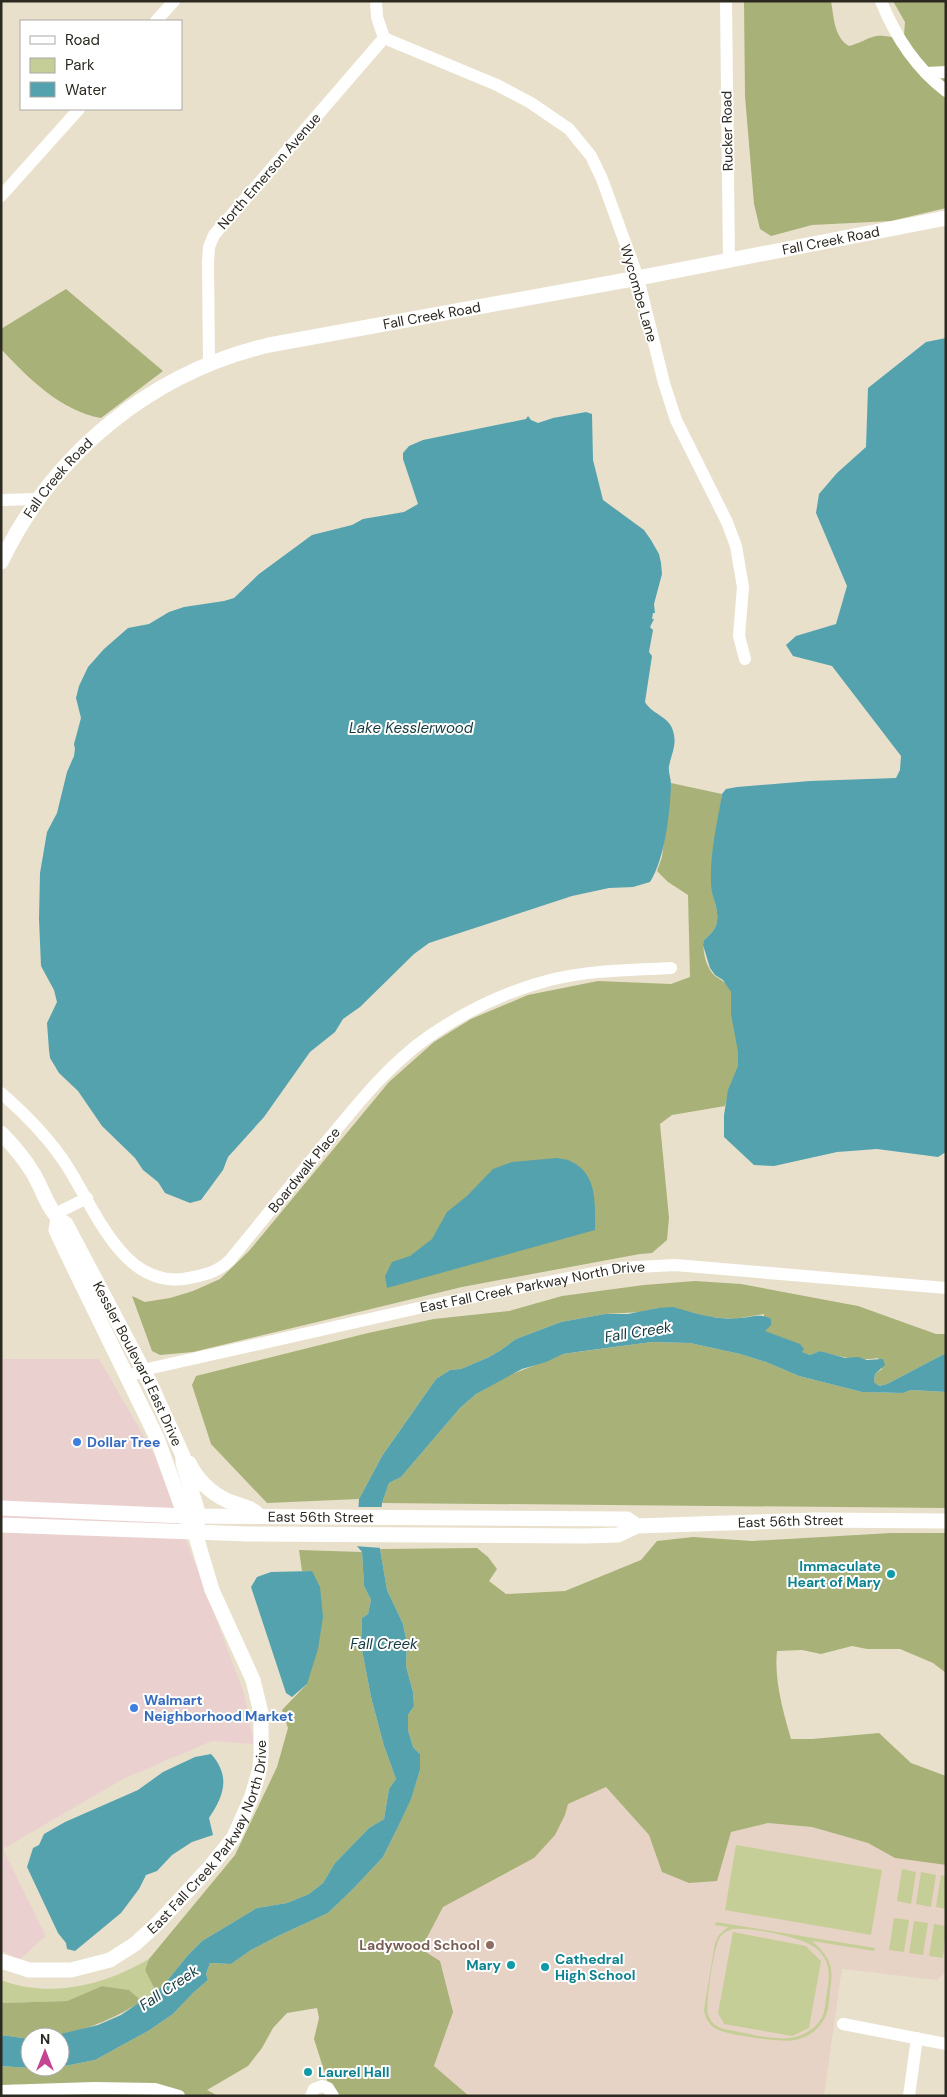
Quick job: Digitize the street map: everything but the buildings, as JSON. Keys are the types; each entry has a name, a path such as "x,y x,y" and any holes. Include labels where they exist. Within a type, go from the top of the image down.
{"main road":[{"name":"Fall Creek Road","path":"1,562 19,527 38,499 71,459 117,416 154,391 183,375 210,364 269,345 729,261 946,218"},
{"name":"Kessler Boulevard East Drive","path":"1,1133 25,1160 56,1217 66,1224 143,1370 183,1456 195,1533"},
{"name":"Kessler Boulevard East Drive","path":"56,1217 56,1230 96,1316 128,1377 192,1516"},
{"path":"183,1456 210,1490 228,1501 251,1508 261,1516"},
{"name":"East 56th Street","path":"1,1508 192,1516 627,1518 637,1526"},
{"name":"East 56th Street","path":"1,1525 195,1533 469,1536 618,1535 637,1526 814,1520 946,1521"},
{"name":"East Fall Creek Parkway North Drive","path":"1,1961 30,1970 62,1971 95,1965 110,1960 127,1950 158,1923 210,1867 234,1837 247,1811 260,1768 263,1736 259,1702 253,1680 212,1590 195,1533"}],"street":[{"path":"157,20 174,1"},
{"path":"376,1 377,18 384,38"},
{"name":"Rucker Road","path":"726,1 729,261"},
{"path":"881,1 897,34 926,73 946,91"},
{"name":"Wycombe Lane","path":"384,38 518,96 552,115 569,129 585,147 599,173 638,278 664,383 674,414 730,530 737,550 743,587 739,636 745,659"},
{"name":"North Emerson Avenue","path":"210,364 208,257 209,248 214,236 384,38"},
{"path":"926,73 946,72"},
{"path":"1,196 78,110"},
{"path":"1,500 38,499"},
{"name":"Boardwalk Place","path":"1,1093 30,1119 52,1144 113,1243 133,1264 147,1272 167,1278 183,1279 207,1274 224,1266 349,1114 385,1074 427,1038 466,1013 550,980 598,972 671,968"},
{"path":"56,1217 87,1198"},
{"name":"East Fall Creek Parkway North Drive","path":"128,1377 143,1370 423,1306 619,1268 674,1265 946,1288"},
{"path":"843,2024 946,2044"},
{"path":"909,2096 917,2038"},
{"path":"311,2096 314,2089 322,2086 328,2088 333,2096"},
{"path":"1,2091 94,2088 146,2089 160,2090 179,2096"}],"shaded area":[{"path":"1,1359 99,1359 153,1452 244,1693 254,1744 212,1741 123,1779 3,1849 46,1936 19,1960 1,1950"},
{"name":"Cathedral High School","path":"606,1787 649,1835 662,1872 717,1881 730,1832 768,1823 812,1827 868,1843 895,1858 946,1865 946,1972 937,1980 842,1969 824,2096 469,2096 434,2066 453,2012 421,1949 443,1907 534,1858 565,1815 568,1804"}],"green space":[{"path":"744,1 831,1 834,20 840,38 849,46 877,36 899,39 904,35 905,22 893,1 946,1 946,208 891,221 812,225 771,236 760,229 754,204 745,96"},
{"path":"66,289 163,371 101,418 86,414 59,401 34,382 1,349 1,329"},
{"path":"671,783 722,794 713,879 713,895 717,921 714,929 704,940 704,949 709,969 715,976 727,984 731,992 739,1058 737,1071 725,1106 672,1115 660,1124 669,1218 667,1240 652,1253 462,1287 193,1352 160,1355 152,1351 132,1296 145,1302 170,1298 193,1291 220,1279 249,1251 389,1082 434,1042 471,1019 528,995 598,981 671,984 690,977 688,895 668,882 657,871 662,857"},
{"path":"695,1281 741,1284 858,1306 936,1334 946,1334 946,1353 887,1384 879,1386 874,1382 875,1374 882,1369 878,1358 849,1358 820,1351 810,1355 801,1352 787,1340 764,1331 764,1314 734,1319 709,1317 690,1312 658,1308 642,1312 605,1314 561,1322 516,1339 489,1357 461,1369 450,1370 436,1379 382,1456 359,1499 267,1503 211,1444 192,1385 196,1376 368,1333 434,1319 509,1311 562,1296 644,1285"},
{"path":"652,1342 690,1343 740,1354 766,1362 799,1376 862,1392 903,1393 911,1390 946,1392 946,1508 382,1503 389,1483 401,1477 460,1408 476,1394 505,1377 563,1354"},
{"path":"891,1533 946,1533 946,1673 933,1663 900,1649 867,1649 852,1646 821,1654 802,1650 777,1651 776,1662 782,1706 791,1739 879,1733 911,1763 946,1776 946,1865 895,1858 868,1843 812,1827 768,1823 731,1832 717,1881 689,1883 662,1872 649,1835 606,1787 568,1804 555,1835 534,1858 443,1907 421,1949 440,1961 453,2012 434,2066 469,2096 332,2096 314,2039 319,2018 317,2008 287,2013 273,2028 262,2048 248,2066 207,2090 218,2096 1,2096 1,2066 20,2067 20,2077 70,2077 70,2065 95,2060 148,2031 173,2014 208,1980 206,1974 210,1963 231,1964 251,1950 328,1913 383,1857 411,1798 420,1770 420,1754 413,1747 408,1730 408,1715 414,1706 413,1692 406,1666 407,1643 403,1624 387,1590 380,1549 477,1548 488,1557 497,1569 489,1581 506,1594 565,1591 641,1560 657,1541 693,1537 752,1541"},
{"path":"299,1550 362,1552 364,1586 371,1600 368,1614 362,1618 361,1645 371,1697 384,1746 396,1779 389,1789 384,1819 369,1828 335,1863 323,1883 309,1894 287,1903 257,1908 202,1941 156,1992 145,1970 149,1959 235,1855 277,1767 288,1728 282,1710 307,1684 312,1571 302,1571"},
{"path":"736,1845 882,1870 871,1935 725,1910"},
{"path":"902,1869 916,1872 911,1904 897,1901"},
{"path":"921,1872 936,1875 931,1907 916,1904"},
{"path":"941,1875 946,1876 946,1909 936,1907"},
{"path":"894,1918 909,1920 904,1952 889,1950"},
{"path":"914,1921 928,1923 923,1955 909,1953"},
{"path":"716,1922 875,1948 874,1951 812,1941 830,1963 832,1975 828,2011 821,2025 808,2036 789,2041 756,2038 731,2034 716,2029 705,2016 704,2010 715,1943 719,1935 728,1927 715,1925","holes":["733,1929 764,1931 789,1937 810,1945 822,1954 826,1960 829,1972 825,2008 820,2021 811,2030 795,2037 779,2038 724,2029 712,2022 707,2009 714,1955 718,1941 726,1932"]},
{"path":"934,1924 946,1926 943,1958 929,1956"},
{"path":"733,1932 806,1946 821,1961 809,2028 792,2036 724,2024 718,2013"},
{"path":"149,1959 145,1970 156,1992 142,2001 129,1990 102,1986 67,2001 1,2003 1,1980 20,1986 58,1989 96,1982 114,1976"},
{"path":"102,1986 129,1990 142,2001 116,2016 74,2031 70,2032 70,2027 20,2027 20,2038 1,2035 1,2003 67,2001"}],"water":[{"path":"946,338 946,1152 938,1157 877,1149 837,1152 774,1166 754,1165 724,1137 724,1115 728,1090 738,1066 738,1052 731,1014 731,992 723,980 715,975 710,968 703,945 704,940 714,929 717,921 717,911 711,888 711,872 714,838 722,794 726,789 737,787 810,781 896,778 900,770 901,756 832,666 793,656 786,645 796,636 836,624 847,586 816,513 819,494 837,473 866,447 868,388 926,342"},
{"name":"Lake Kesslerwood","path":"586,412 592,414 593,460 603,500 644,530 659,554 661,563 662,574 654,604 655,613 653,613 652,619 654,619 650,627 653,630 649,652 652,656 645,702 670,724 674,733 674,743 669,766 671,785 666,835 659,861 650,882 633,887 609,888 572,896 429,943 414,954 360,1007 343,1019 335,1032 310,1052 264,1117 228,1157 223,1170 201,1200 190,1203 165,1193 158,1182 143,1170 135,1158 102,1126 78,1091 59,1073 50,1058 47,1023 57,1002 54,990 41,966 40,873 47,832 57,813 67,772 74,756 74,744 81,718 76,698 79,686 88,667 104,649 128,628 149,624 169,612 184,607 234,598 259,574 312,535 352,525 363,519 404,512 418,504 403,459 403,453 409,446 423,440 526,419 528,416 531,420 538,423 553,418"},
{"path":"557,1158 570,1161 587,1175 595,1201 595,1230 387,1288 385,1276 392,1262 410,1256 432,1239 447,1212 467,1196 493,1169 512,1162"},
{"name":"Fall Creek","path":"673,1307 706,1316 731,1319 756,1316 767,1317 771,1319 771,1325 765,1331 800,1344 804,1349 802,1352 810,1355 820,1351 845,1358 883,1359 885,1365 875,1374 874,1382 879,1386 887,1384 946,1353 946,1392 911,1390 903,1393 862,1392 799,1376 766,1362 740,1354 690,1343 652,1342 563,1354 546,1362 522,1369 476,1394 460,1408 401,1477 389,1483 382,1503 379,1543 387,1590 403,1624 407,1643 406,1666 413,1692 414,1706 408,1715 408,1730 413,1747 420,1754 420,1770 411,1799 383,1857 328,1913 251,1950 231,1964 210,1963 206,1974 208,1980 173,2014 148,2031 95,2060 70,2065 70,2032 98,2025 121,2015 162,1987 202,1941 257,1908 287,1903 309,1894 323,1883 335,1863 369,1828 384,1819 389,1789 396,1779 384,1746 371,1697 361,1645 362,1618 368,1614 371,1600 364,1586 362,1552 356,1545 359,1499 382,1456 436,1379 450,1370 461,1369 489,1357 516,1339 561,1322 605,1314 628,1314"},
{"path":"312,1571 320,1587 323,1617 318,1649 307,1684 292,1697 286,1693 251,1587 257,1577 271,1572"},
{"path":"211,1754 221,1770 223,1778 221,1794 209,1818 213,1835 192,1842 172,1855 157,1871 146,1875 139,1889 121,1913 75,1951 67,1949 66,1943 58,1933 27,1867 33,1848 39,1845 44,1834 65,1822 138,1790 163,1772 195,1757"},
{"path":"1,2035 20,2038 20,2067 1,2066"}],"pier":[{"path":"356,1507 384,1507 382,1548 354,1546"}],"place":[{"name":"Dollar Tree","path":"77,1442"},
{"name":"Immaculate Heart of Mary","path":"891,1574"},
{"name":"Walmart Neighborhood Market","path":"134,1708"},
{"name":"Ladywood School","path":"490,1945"},
{"name":"Mary","path":"511,1965"},
{"name":"Cathedral High School","path":"545,1967"},
{"name":"Laurel Hall","path":"308,2072"}]}
